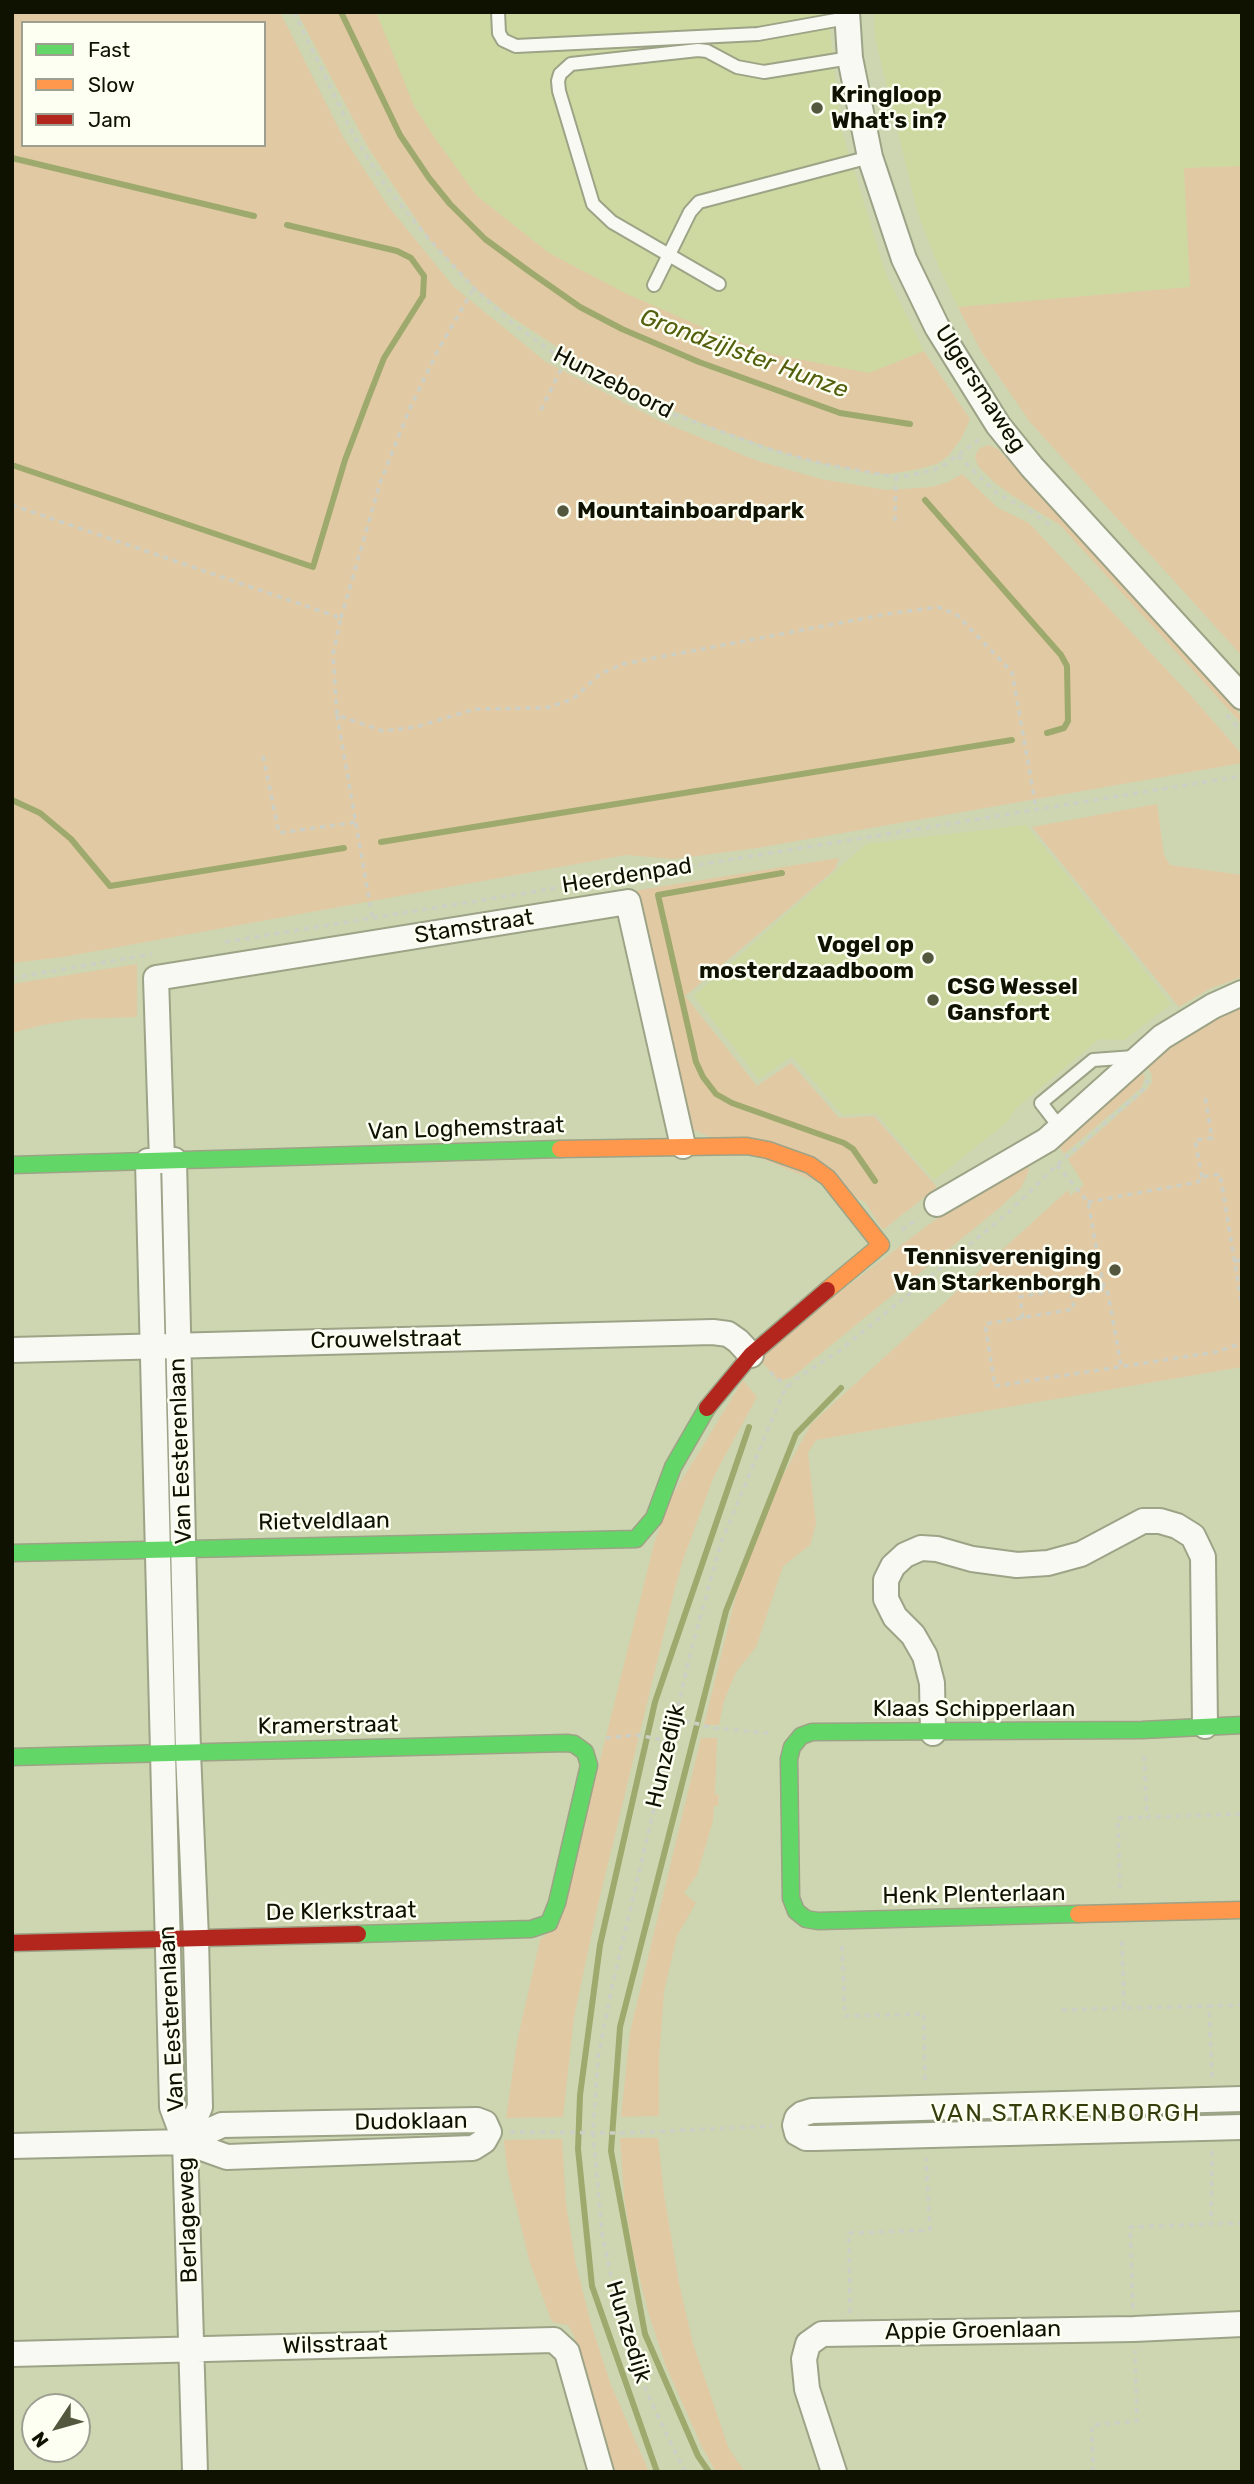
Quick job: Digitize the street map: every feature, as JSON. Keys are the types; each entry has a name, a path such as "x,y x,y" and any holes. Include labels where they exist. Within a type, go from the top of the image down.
{"street":[{"name":"Ulgersmaweg","path":"847,15 850,58 870,157 904,259 937,327 998,425 1233,704"},
{"name":"Stamstraat","path":"156,978 628,902 683,1146"},
{"name":"Van Eesterenlaan","path":"156,978 161,1161 177,1345 196,1938 200,2107 185,2142"},
{"path":"937,1204 1046,1140 1138,1057 1189,1019 1242,993"},
{"name":"Van Loghemstraat","path":"12,1165 747,1146 810,1164 828,1178 881,1245"},
{"name":"Van Eesterenlaan","path":"161,1161 153,1347 156,1551 172,2107 185,2142"},
{"path":"751,1355 881,1245"},
{"name":"Crouwelstraat","path":"12,1350 713,1332 728,1334 738,1340 751,1355"},
{"name":"Rietveldlaan","path":"12,1553 636,1539 654,1518 673,1467 704,1412 751,1355"},
{"path":"933,1733 932,1683 925,1656 913,1635 895,1617 886,1599 886,1580 893,1566 905,1555 921,1548 1017,1566 1048,1563 1081,1554 1143,1521 1160,1521 1177,1526 1193,1536 1203,1557 1205,1726"},
{"name":"Klaas Schipperlaan","path":"801,1736 812,1732 1142,1730 1242,1725"},
{"name":"Henk Plenterlaan","path":"801,1736 792,1747 789,1759 791,1898 796,1911 806,1919 818,1922 1242,1910"},
{"name":"Kramerstraat","path":"12,1757 574,1744 580,1747 588,1758 589,1765 581,1807"},
{"name":"De Klerkstraat","path":"12,1943 531,1929 549,1923 557,1903 581,1807"},
{"path":"1242,2099 812,2112 802,2114 795,2125 797,2133 806,2138 1242,2127"},
{"name":"Dudoklaan","path":"185,2142 227,2157 473,2148 484,2141 489,2132"},
{"name":"Berlageweg","path":"12,2146 185,2142 195,2472"},
{"name":"Appie Groenlaan","path":"834,2472 807,2389 804,2359 808,2344 822,2334 1134,2329 1242,2324"},
{"name":"Wilsstraat","path":"12,2354 554,2340 567,2352 601,2472"}],"lane":[{"path":"498,12 499,33 503,40 516,46 758,34 847,15"},
{"path":"719,284 612,222 593,204 558,91 560,74 571,64 698,50 707,51 737,67 764,72 850,58"},
{"path":"654,285 690,212 704,199 870,157"}],"path":[{"name":"Hunzeboord","path":"293,12 354,136 387,188 474,288 513,324 565,361 649,405 769,449 823,464 896,477 934,470 958,456 998,425"},
{"path":"372,917 337,715 333,654 380,482 438,350 474,288"},
{"path":"541,410 565,361"},
{"name":"Ulgersmaweg","path":"958,456 998,494 1041,517 1059,533"},
{"path":"895,522 896,477"},
{"path":"12,505 341,618"},
{"path":"337,715 383,730 416,727 475,709 546,708 573,699 600,674 623,664 887,614 938,607 957,615 1012,671 1036,808"},
{"path":"1233,704 1242,732"},
{"path":"264,756 279,834 357,822"},
{"name":"Heerdenpad","path":"216,943 1242,776"},
{"path":"12,978 164,952"},
{"path":"1202,1177 1195,1140 1212,1138 1205,1096"},
{"name":"Hunzedijk","path":"685,2472 653,2409 616,2300 602,2233 593,2133 598,2057 669,1741 721,1543 782,1395 794,1380 838,1352 1008,1213 1057,1165 1088,1202"},
{"path":"1121,1365 1088,1202 1198,1182 1202,1177 1220,1174 1242,1306"},
{"path":"881,1245 937,1204"},
{"path":"1235,1261 1242,1260"},
{"path":"1023,1318 1020,1297 1071,1289 1074,1309 1023,1318 985,1324 995,1386 1216,1352 1242,1343"},
{"path":"1072,1296 1104,1289"},
{"path":"675,1718 714,1728 801,1736"},
{"path":"1142,1730 1147,1817 1242,1814"},
{"path":"636,1735 669,1741"},
{"path":"841,1921 845,2015 924,2014 925,2108"},
{"path":"1213,2100 1209,2006 1242,2005"},
{"path":"1062,2010 1124,2008"},
{"path":"489,2132 624,2133 795,2125"},
{"path":"1213,2128 1211,2224 1242,2223"},
{"path":"850,2333 849,2233 930,2230 925,2135"}],"shaded area":[{"path":"12,12 280,12 343,137 388,206 454,287 546,362 660,421 755,460 821,479 887,490 932,487 962,474 998,508 1029,523 1242,754 1242,763 757,848 674,859 626,855 63,957 12,963"},
{"path":"297,12 376,12 414,106 434,137 477,196 549,253 625,293 720,335 772,354 869,373 924,351 970,419 961,439 948,456 937,464 888,474 869,473 802,459 710,427 618,385 568,354 513,318 476,289 432,243 369,149"},
{"path":"376,12 828,12 841,128 886,274 924,351 869,373 772,354 720,335 625,293 549,253 477,196 434,137 414,106"},
{"path":"874,12 1242,12 1242,166 1184,168 1190,287 958,307 918,214 875,38"},
{"path":"1242,166 1242,656 1030,422 981,351 958,307 1190,287 1184,168"},
{"path":"989,445 998,449 1242,716 1242,724 1060,525 1013,496 978,466 975,457 977,452"},
{"path":"1157,804 1164,855 1170,865 1242,875 1242,977 1211,988 1179,1007 1032,827"},
{"name":"CSG Wessel Gansfort","path":"1026,825 1171,1004 1124,1040 1099,1039 1015,1109 1008,1121 934,1180 876,1113 843,1115 792,1056 759,1079 694,996 866,844"},
{"path":"839,858 835,869 824,879 685,996 757,1086 791,1063 839,1118 874,1116 937,1187 883,1230 865,1202 694,1130 633,891"},
{"path":"137,964 137,1017 79,1019 12,1033 12,984"},
{"name":"Tennisvereniging Van Starkenborgh","path":"1242,1004 1242,1367 816,1440 808,1453 816,1524 810,1545 783,1566 756,1647 736,1672 724,1701 719,1725 704,1725 740,1579 770,1499 811,1424 1068,1190 1070,1196 1084,1185 1068,1159 1146,1090 1152,1082 1151,1073 1145,1063 1162,1049"},
{"path":"1141,1069 1145,1077 1141,1088 1064,1154 1057,1144"},
{"path":"1027,1162 1029,1170 1021,1188 792,1377 779,1381 760,1360 808,1316 928,1225 1008,1171"},
{"path":"743,1380 757,1397 714,1476 674,1592 597,1909 574,2017 563,2117 506,2118 517,2042 540,1940 560,1921 654,1544 669,1501"},
{"path":"701,1738 717,1738 715,1794 719,1795 718,1806 714,1806 713,1821 697,1875 684,1893 696,1903 677,1936 664,1992 659,2058 659,2116 621,2117 630,2032"},
{"path":"620,2138 658,2138 679,2283 693,2344 729,2449 745,2472 716,2472 665,2364 633,2252 624,2197"},
{"path":"562,2139 566,2204 576,2265 592,2327 611,2385 649,2472 611,2472 574,2336 568,2325 552,2322 530,2263 507,2169 504,2140"}],"waterway":[{"name":"Grondzijlster Hunze","path":"341,12 400,135 429,178 450,204 485,239 530,272 580,307 622,329 699,362 840,413 910,424"},
{"path":"12,158 254,216"},
{"path":"12,465 313,567 345,460 368,399 384,358 423,296 424,276 411,258 397,251 287,225"},
{"path":"925,500 1061,655 1067,666 1068,721 1064,728 1047,733"},
{"path":"381,842 1012,740"},
{"path":"12,800 40,813 71,839 110,886 344,848"},
{"path":"782,873 658,895 696,1062 716,1094 732,1103 844,1143 853,1149 875,1181"},
{"path":"709,2472 698,2456 645,2334 611,2151 620,2027 726,1611 796,1434 841,1388"},
{"path":"657,2472 592,2286 578,2149 580,2095 600,1945 655,1702 749,1427"}],"traffic: fast":[{"path":"12,1165 560,1149"},
{"path":"12,1553 636,1539 654,1518 673,1467 707,1408"},
{"path":"1078,1914 818,1921 806,1919 796,1911 791,1898 789,1759 792,1747 801,1736 812,1732 1142,1730 1242,1725"},
{"path":"12,1757 567,1743 574,1744 585,1752 589,1765 557,1903 549,1923 531,1929 358,1934"}],"traffic: slow":[{"path":"560,1149 747,1146 768,1150 810,1165 828,1178 881,1245 827,1290"},
{"path":"1078,1914 1242,1910"}],"traffic: jam":[{"path":"707,1408 751,1355 827,1290"},
{"path":"12,1943 358,1934"}],"place":[{"name":"Kringloop What's in?","path":"817,108"},
{"name":"Mountainboardpark","path":"563,511"},
{"name":"Vogel op mosterdzaadboom","path":"928,958"},
{"name":"CSG Wessel Gansfort","path":"933,1000"},
{"name":"Tennisvereniging Van Starkenborgh","path":"1115,1270"}],"district":[{"name":"VAN STARKENBORGH","path":"1066,2114"}]}
